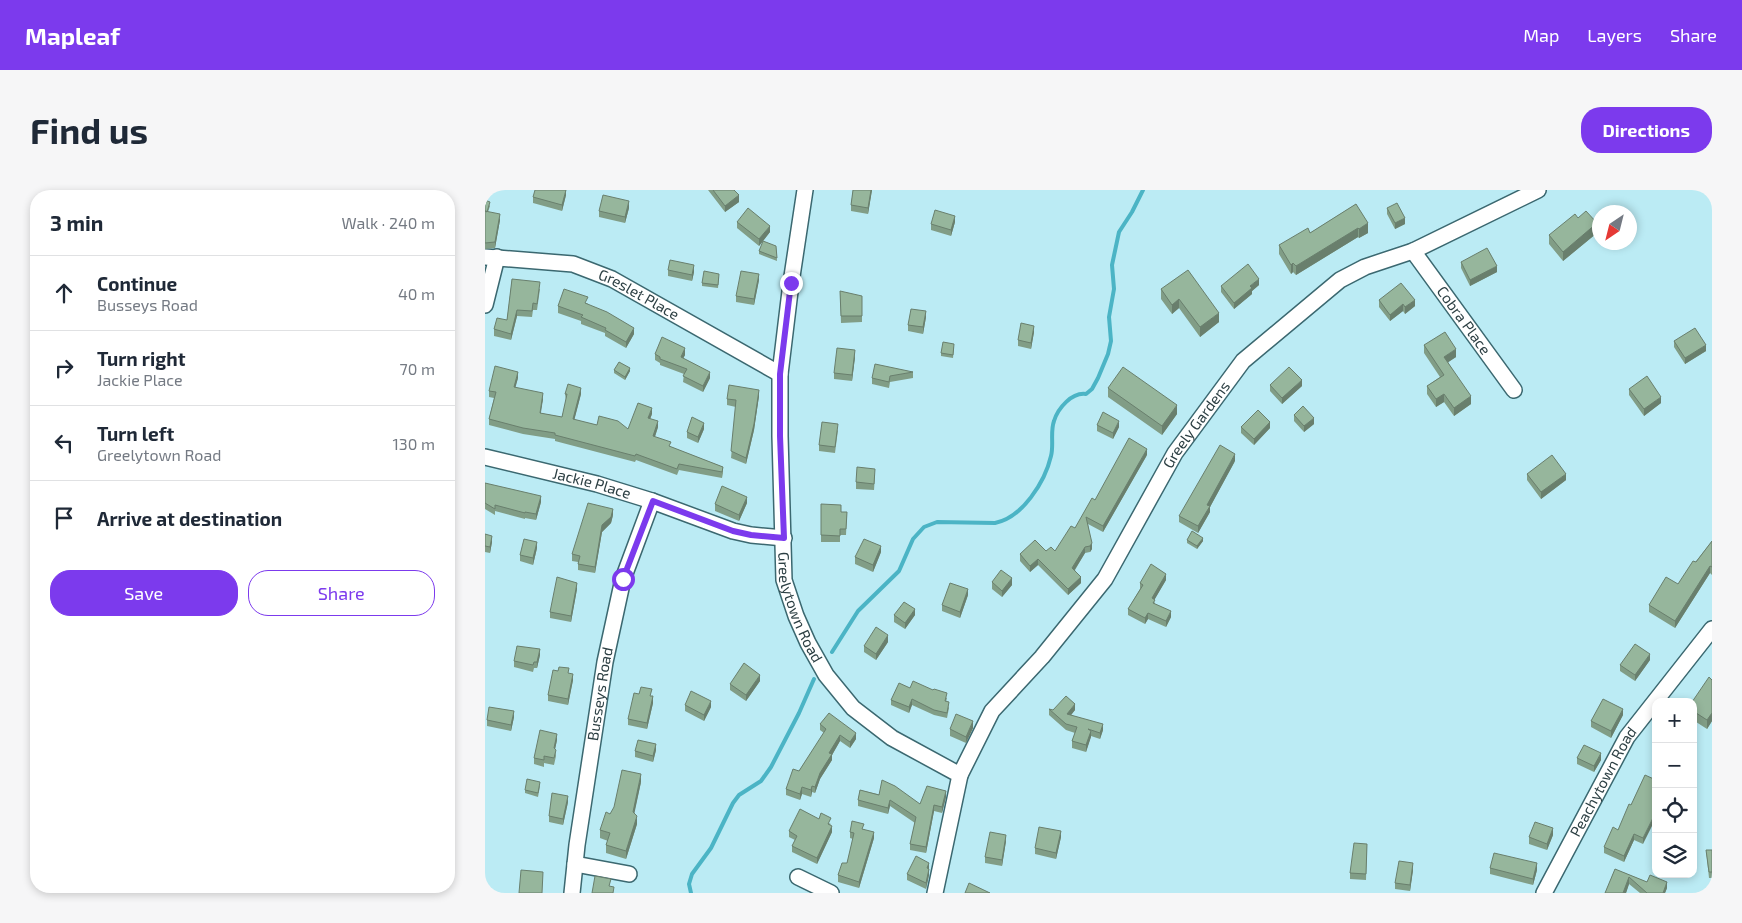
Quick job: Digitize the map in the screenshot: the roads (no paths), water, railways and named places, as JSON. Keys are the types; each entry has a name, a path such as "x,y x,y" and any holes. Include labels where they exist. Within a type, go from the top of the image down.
{"street":[{"name":"Greely Gardens","path":"960,775 993,711 1042,657 1105,579 1175,453 1243,361 1340,280 1365,267 1413,251 1538,190"},
{"name":"Greelytown Road","path":"801,193 780,374 784,580 808,644 826,675 853,708 892,738 960,775"},
{"name":"Cobra Place","path":"1413,251 1514,390"},
{"name":"Greslet Place","path":"491,257 573,264 612,279 780,374"},
{"path":"485,305 491,257"},
{"name":"Jackie Place","path":"485,457 597,484 653,501 733,531 751,535 784,538"},
{"name":"Busseys Road","path":"572,893 605,662 623,579 653,501"},
{"name":"Peachytown Road","path":"1544,893 1627,737 1712,629"},
{"path":"935,893 960,775"},
{"path":"575,864 629,874"},
{"path":"798,877 831,893"}],"waterway":[{"path":"832,652 858,611 899,571 913,539 924,527 937,522 995,523 1005,520 1023,506 1038,487 1044,477 1051,456 1052,430 1056,416 1062,406 1071,398 1086,394 1092,389 1108,354 1111,341 1109,317 1114,289 1112,265 1119,232 1143,190"},
{"path":"691,893 689,884 692,874 711,848 733,803 739,795 761,781 771,767 814,679"}]}
